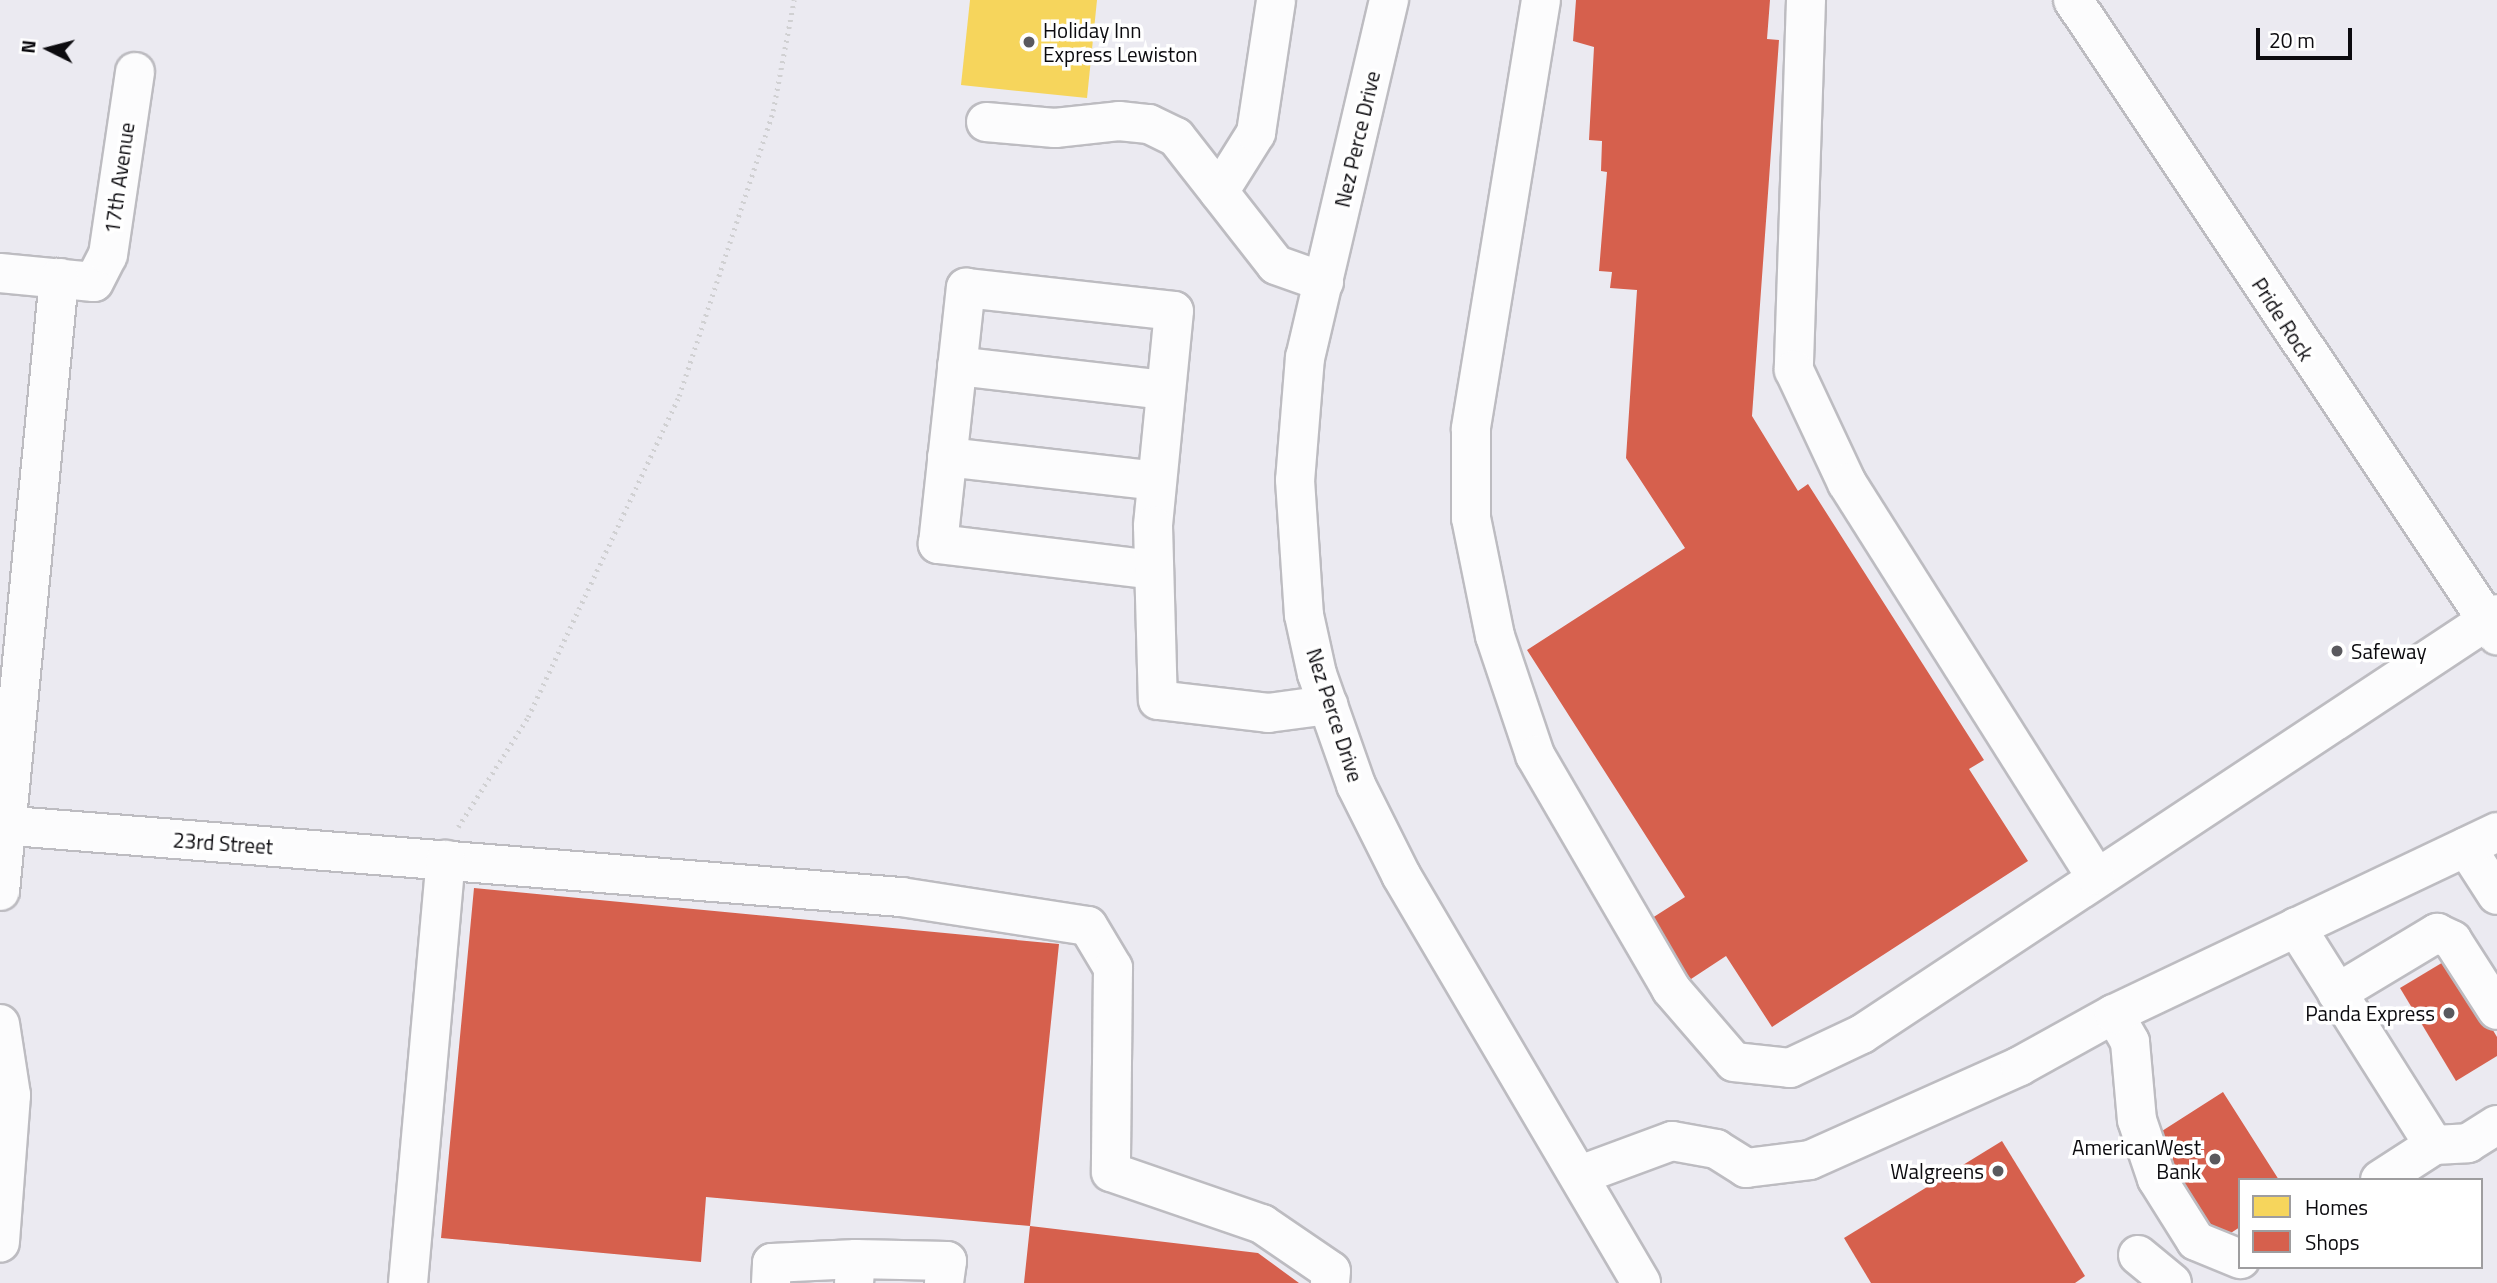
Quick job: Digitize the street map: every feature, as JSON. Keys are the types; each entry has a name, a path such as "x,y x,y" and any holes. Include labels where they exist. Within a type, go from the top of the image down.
{"street":[{"path":"1219,192 1256,133 1276,0"},
{"name":"Nez Perce Drive","path":"1389,0 1305,357 1294,480 1304,615 1328,705 1356,785 1401,875 1580,1175 1641,1283"},
{"path":"1541,0 1471,429 1471,518 1495,636 1535,755 1671,989 1734,1062 1790,1069 1862,1034 2095,874 2493,624"},
{"path":"1806,0 1794,370 1847,483 2095,874"},
{"name":"Pride Rock","path":"2073,0 2493,624"},
{"name":"17th Avenue","path":"0,891 3,826 76,280 108,255 135,72"},
{"path":"986,122 1055,128 1149,124 1176,137 1276,265 1324,282"},
{"path":"0,273 76,280"},
{"path":"1154,570 938,544 966,288 1174,311 1157,481 1154,570 1158,700 1268,713 1328,705"},
{"path":"957,366 1166,390"},
{"path":"947,457 1157,481"},
{"name":"23rd Street","path":"3,826 901,897 1088,926 1113,968 1111,1172 1262,1224 1331,1271 1330,1283"},
{"path":"1580,1175 1672,1141 1716,1149 1746,1168 1810,1160 2020,1066 2114,1014 2481,839 2497,894"},
{"path":"408,1283 446,860"},
{"path":"2296,928 2434,1145"},
{"path":"2337,993 2437,933 2452,940 2497,1010"},
{"path":"2114,1014 2130,1042 2137,1120 2157,1179 2196,1241 2238,1258"},
{"path":"0,1024 10,1095 0,1243"},
{"path":"2383,1178 2434,1145 2468,1143 2497,1125"},
{"path":"2138,1255 2172,1283"},
{"path":"771,1283 772,1263 855,1271 947,1261 944,1283"}],"path":[{"path":"446,860 457,828 528,717 680,397 773,111 794,0"}],"building: Homes":[{"name":"Holiday Inn Express Lewiston","path":"970,0 1097,0 1087,98 961,85"}],"building: Shops":[{"path":"1576,0 1770,0 1767,39 1779,40 1752,416 1798,491 1808,484 1984,760 1969,769 2028,861 1772,1027 1726,956 1688,981 1649,920 1685,897 1527,650 1685,548 1626,458 1637,290 1610,288 1612,272 1599,271 1607,172 1601,171 1602,141 1589,140 1594,47 1573,41"},
{"path":"474,888 1059,944 1030,1226 706,1197 701,1262 441,1238"},
{"name":"Panda Express","path":"2450,958 2497,1037 2497,1056 2456,1081 2400,988"},
{"name":"AmericanWest Bank","path":"2223,1092 2278,1178 2238,1178 2238,1228 2217,1242 2151,1138"},
{"name":"Walgreens","path":"2002,1141 2085,1276 2075,1283 1871,1283 1844,1238"},
{"path":"1030,1226 1258,1253 1299,1283 1024,1283"}],"place":[{"name":"Holiday Inn Express Lewiston","path":"1029,42"},
{"name":"Safeway","path":"2337,651"},
{"name":"Panda Express","path":"2449,1013"},
{"name":"AmericanWest Bank","path":"2215,1159"},
{"name":"Walgreens","path":"1998,1171"}]}
